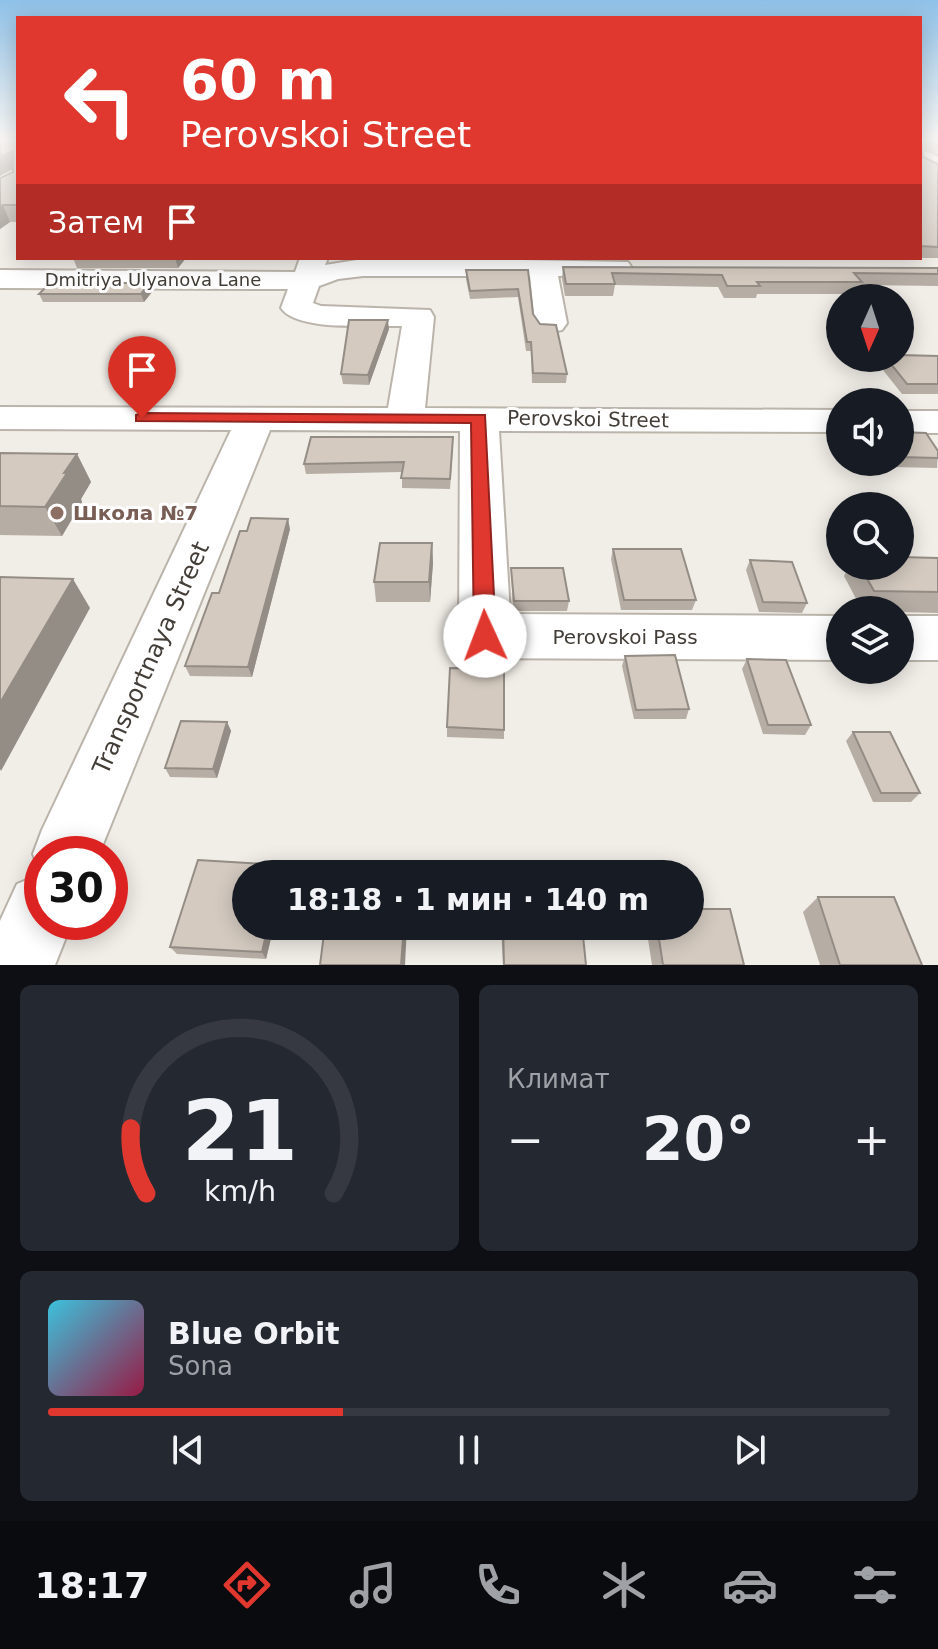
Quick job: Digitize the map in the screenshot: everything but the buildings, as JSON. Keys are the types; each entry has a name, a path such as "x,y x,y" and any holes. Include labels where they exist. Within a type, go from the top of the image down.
{"street":[{"name":"Dmitriya Ulyanova Lane","path":"0,279 343,268 424,262 543,268 647,268"},
{"path":"543,268 551,323"},
{"path":"310,269 296,308 319,315 419,317 405,417"},
{"name":"Perovskoi Street","path":"0,418 405,417 826,421"},
{"name":"Transportnaya Street","path":"74,836 256,418"},
{"name":"Perovskoi Pass","path":"479,418 485,636 826,638"},
{"path":"914,422 938,422"},
{"path":"914,638 938,638"},
{"path":"18,965 29,940"}],"place":[{"name":"Школа №7","path":"57,513"}],"route":[{"path":"142,418 479,418 485,636"}]}
